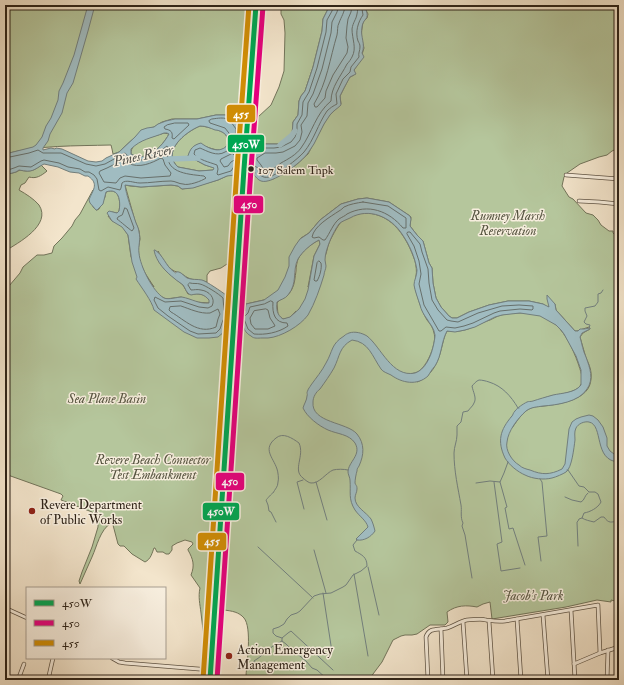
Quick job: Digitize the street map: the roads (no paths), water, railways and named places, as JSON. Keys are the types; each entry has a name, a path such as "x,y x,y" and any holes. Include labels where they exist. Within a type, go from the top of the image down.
{"main road":[{"path":"210,680 247,170 256,5"},
{"path":"248,148 261,5"},
{"path":"215,680 236,322"}],"street":[{"path":"566,175 619,179"},
{"path":"579,201 619,204"},
{"path":"428,680 427,634 436,628 441,629 451,627 462,622 486,619 489,621 499,622 598,605 600,653"},
{"path":"5,608 26,618"},
{"path":"571,610 575,680"},
{"path":"543,615 548,680"},
{"path":"517,619 520,680"},
{"path":"489,621 493,680"},
{"path":"462,622 467,680"},
{"path":"441,629 443,680"},
{"path":"574,664 619,647"},
{"path":"608,650 608,680"},
{"path":"48,680 53,659"},
{"path":"114,659 125,664 211,670"},
{"path":"18,680 24,664"}],"water":[{"path":"88,5 95,5 73,83 67,93 62,113 43,150 51,148 62,149 88,161 102,161 119,152 141,130 175,119 197,119 216,115 225,115 231,116 240,128 238,145 240,149 251,150 264,144 279,144 289,139 292,135 293,122 298,115 299,101 305,91 313,67 322,31 323,19 330,5 369,5 366,10 367,17 363,24 362,31 362,53 364,57 354,70 356,74 350,77 340,96 341,105 332,112 321,129 314,144 300,162 272,180 266,181 259,180 254,175 254,170 242,166 236,171 235,175 227,176 193,188 182,189 178,186 171,185 141,187 125,185 135,222 139,230 140,258 148,278 160,295 166,299 182,297 209,303 209,300 203,295 191,295 188,293 183,285 165,270 157,259 155,250 174,272 179,272 187,278 202,280 210,284 226,295 229,311 233,313 241,313 245,311 246,304 264,300 278,290 289,266 289,257 300,239 309,233 320,220 341,204 367,198 389,202 410,216 410,226 423,241 429,263 432,268 436,298 441,307 452,318 457,318 489,305 508,301 529,301 549,307 547,295 555,304 556,310 575,331 590,328 582,333 580,337 591,373 587,389 579,397 573,400 561,404 532,408 523,414 514,425 508,438 507,448 514,461 523,468 534,472 550,473 562,469 565,464 569,429 572,422 576,419 589,415 598,420 603,427 607,438 607,446 610,451 619,456 619,462 611,460 605,456 596,429 594,425 589,422 581,423 576,428 573,452 568,470 552,478 538,479 522,474 505,458 501,446 502,431 517,409 528,402 572,391 581,385 581,370 576,356 564,334 556,325 540,316 520,313 502,315 465,330 455,332 447,331 435,366 428,376 414,382 400,380 383,371 370,350 358,341 352,340 340,352 334,368 315,395 313,402 314,409 323,418 352,430 360,438 363,454 355,479 357,489 355,501 371,519 375,531 367,538 357,540 356,539 368,527 366,522 355,510 351,499 348,472 356,455 357,447 350,438 328,430 314,421 303,408 307,399 308,389 324,366 334,345 346,334 354,332 367,336 393,366 400,371 415,373 422,369 427,362 432,351 435,335 433,328 422,311 416,292 414,281 417,270 407,242 397,228 386,219 365,213 357,215 340,223 334,232 326,251 326,268 315,300 308,315 295,327 279,336 256,338 247,333 243,328 241,321 231,320 226,321 225,331 218,337 197,338 184,332 154,310 149,298 136,279 137,277 132,262 128,235 122,227 112,221 107,213 109,211 117,213 119,211 119,199 114,191 106,192 103,204 96,210 89,200 94,188 94,182 88,176 44,164 33,170 19,170 5,175 5,154 33,147 42,137 51,118 58,100 59,91 74,55","holes":["200,126 219,131 224,133 228,140 227,146 220,150 208,147 201,143 194,146 190,151 188,156 214,168 213,170 199,171 178,167 173,161 172,155 177,143","164,133 169,134 162,144 153,152 142,156 131,154 131,149 139,143","319,240 320,244 314,256 305,299 299,309 290,317 283,319 277,312 277,302 286,297 291,290 298,259 310,246"]}],"waterway":[{"name":"Pines River","path":"280,145 295,131"},
{"name":"Pines River","path":"167,160 198,158"},
{"path":"589,328 590,325 584,322 587,316 585,308 595,306 598,302 598,294 603,290"},
{"path":"472,578 465,535 462,526 461,505 456,479 454,451 457,437 457,426 461,422 463,412 468,411 474,404 475,397 472,386 479,380 494,384 502,389 519,408"},
{"path":"276,522 269,511 266,500 273,493 278,484 277,470 269,449 272,442 276,438 279,436 285,436 299,443 301,453 298,467 300,475 311,483 317,482 330,471 340,469 348,470"},
{"path":"476,483 490,481 500,482 508,462"},
{"path":"567,470 579,486 584,487 589,492 595,492 598,494 601,502 594,509 584,513 582,518 594,522 601,517 604,517 610,522 618,521 619,543"},
{"path":"540,479 542,482 547,536 538,537 541,561"},
{"path":"303,480 297,482 304,509"},
{"path":"316,482 327,520"},
{"path":"494,482 502,542 497,544 501,571 520,568"},
{"path":"500,482 507,507 505,508 509,529 513,528 525,565"},
{"path":"565,497 581,502 588,493"},
{"path":"578,546 577,522 582,518"},
{"path":"282,638 276,636 273,633 273,629 284,624 291,615 300,611 314,596 331,593 343,587 353,575 367,566 365,558 355,551 353,545 357,540"},
{"path":"258,547 313,598"},
{"path":"314,550 326,593"},
{"path":"368,567 379,615"},
{"path":"354,574 368,656"},
{"path":"323,593 332,652"},
{"path":"255,669 254,661 274,645 282,641 282,638 291,631 333,670"},
{"path":"282,641 328,680"},
{"path":"338,680 343,679"}],"place":[{"name":"107 Salem Tnpk","path":"251,169"},
{"name":"Revere Department of Public Works","path":"32,511"},
{"name":"Action Emergency Management","path":"229,656"}],"park label":[{"name":"Rumney Marsh Reservation","path":"508,222"},
{"name":"Sea Plane Basin","path":"107,398"},
{"name":"Revere Beach Connector Test Embankment","path":"153,466"},
{"name":"Jacob's Park","path":"533,595"}]}
